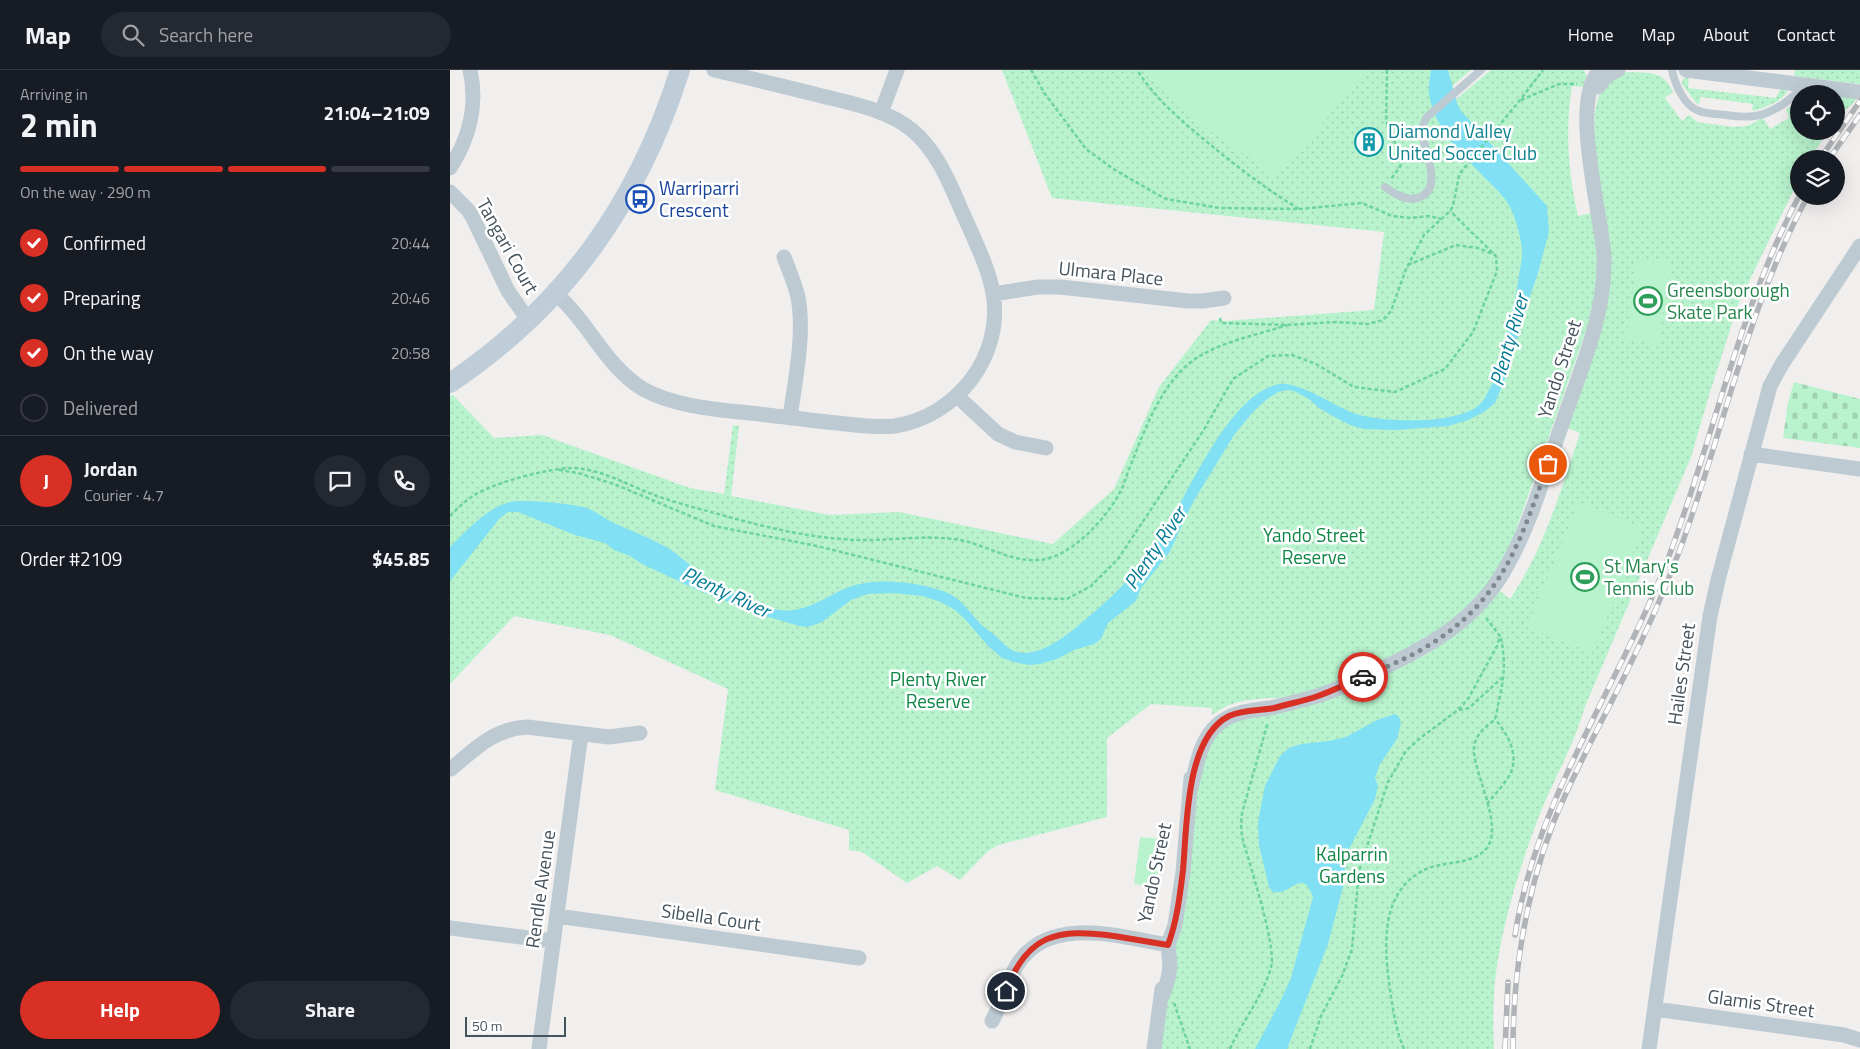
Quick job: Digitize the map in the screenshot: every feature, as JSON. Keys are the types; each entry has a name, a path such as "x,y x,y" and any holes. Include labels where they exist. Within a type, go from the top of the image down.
{"street":[{"path":"450,168 459,154 469,128 472,94 470,70"},
{"path":"450,383 483,360 529,321 556,294 603,235 623,204 657,136 680,70"},
{"path":"556,294 568,304 616,367 628,378 656,395 693,405 863,426 894,426 928,416 958,396 978,370 987,351 994,317 993,294 987,271 942,168 922,140 912,130 882,113 857,105 714,70"},
{"path":"882,113 897,70"},
{"path":"1686,70 1806,85"},
{"name":"Yando Street","path":"1154,1049 1162,997 1163,944 1176,867 1198,757 1210,732 1227,717 1237,713 1271,708 1316,697 1425,648 1445,635 1476,608 1508,565 1517,547 1550,458 1598,314 1604,258 1601,226 1589,163 1588,128 1601,74"},
{"path":"1845,90 1860,92"},
{"name":"Tangari Court","path":"450,192 468,210 473,218 508,291 529,321"},
{"name":"Hailes Street","path":"1649,1049 1713,599 1751,454 1767,395 1775,375 1860,246"},
{"path":"784,257 798,296 800,313 799,343 790,418"},
{"name":"Ulmara Place","path":"993,294 1038,287 1060,286 1188,301 1224,298"},
{"path":"958,396 998,434 1015,442 1046,448"},
{"path":"1751,454 1860,469"},
{"name":"Yando Street","path":"1191,788 1192,759 1195,746 1200,734 1213,718 1224,710 1236,705 1295,702"},
{"path":"452,768 478,746 503,731 527,727 609,737 640,732"},
{"name":"Rendle Avenue","path":"539,1049 582,734"},
{"name":"Sibella Court","path":"557,916 859,958"},
{"path":"450,928 554,941"},
{"path":"992,1021 1018,964 1025,955 1046,940 1057,935 1080,932 1163,944"},
{"name":"Glamis Street","path":"1655,1009 1844,1035 1860,1040"}],"lane":[{"path":"1385,187 1401,197 1409,199 1421,196 1426,192 1430,186 1431,178 1422,127 1427,117 1481,70"},
{"path":"1672,70 1678,90 1693,108 1699,111 1735,117 1750,117 1764,114 1780,106 1790,98"}],"path":[{"path":"1031,70 1045,94 1086,148 1115,170 1166,199 1220,208 1299,209 1362,203 1392,216 1411,218 1429,216 1440,219"},
{"path":"1137,70 1150,88 1180,119 1236,165 1299,209"},
{"path":"1385,187 1400,167 1402,159 1386,121 1387,70"},
{"path":"1220,318 1222,323 1287,325 1329,322 1368,324 1383,320 1394,304 1408,265 1424,234 1450,211 1453,206 1459,176 1543,70"},
{"path":"1520,100 1565,82 1601,74"},
{"path":"559,470 578,473 614,484 714,526 817,546 1026,598 1067,599 1091,586 1118,559 1203,432 1233,379 1268,356 1292,355 1316,364 1354,387 1395,392 1445,369 1473,332 1497,271 1496,256 1450,211"},
{"path":"1408,265 1456,245 1478,248 1496,256"},
{"path":"450,516 467,500 485,490 523,478 569,468 589,470 656,496 701,510 816,536 857,540 955,539 1021,559 1050,559 1079,541 1097,523 1118,497 1153,411 1181,371 1198,357 1212,350 1287,325"},
{"path":"1404,1049 1394,1014 1386,954 1386,934 1394,901 1406,882 1414,876 1436,865 1473,858 1486,848 1490,842 1492,821 1474,751 1478,734 1495,719 1505,676 1505,658 1500,636 1476,608"},
{"path":"1310,1049 1321,1016 1342,976 1352,949 1359,870 1388,782 1406,751 1458,710 1471,694 1497,646 1500,636"},
{"path":"1458,710 1469,708 1505,676"},
{"path":"1230,1049 1261,992 1272,965 1271,942 1242,837 1241,824 1242,813 1266,733 1271,708"},
{"path":"1487,804 1511,773 1514,759 1505,730 1495,719"},
{"path":"1162,997 1172,999 1175,1004 1190,1049"}],"green space":[{"path":"1002,70 1471,70 1440,97 1444,109 1491,70 1584,70 1587,77 1586,87 1572,86 1568,135 1570,167 1578,216 1592,213 1597,243 1596,290 1588,325 1509,550 1475,600 1441,629 1416,644 1333,683 1311,691 1288,697 1239,702 1212,715 1212,708 1151,704 1107,738 1107,817 998,845 987,852 960,880 937,866 907,883 862,852 849,850 849,830 715,790 728,689 610,635 514,616 450,684 450,396 453,395 494,438 542,435 690,488 724,494 733,425 739,426 731,496 830,515 899,512 1053,544 1114,489 1159,387 1211,320 1224,321 1374,310 1384,232 1052,198"},
{"path":"1149,70 1368,70 1277,176 1190,115 1161,86"},
{"path":"1795,70 1860,70 1860,84 1794,76"},
{"name":"Kalparrin Gardens","path":"1626,72 1642,72 1660,76 1673,92 1665,98 1682,121 1689,115 1697,122 1733,127 1747,126 1763,118 1770,129 1789,118 1786,110 1790,107 1790,140 1822,140 1816,150 1790,150 1790,197 1739,302 1691,457 1533,832 1511,902 1500,950 1494,996 1494,1049 1161,1049 1197,793 1206,746 1227,721 1389,673 1429,653 1478,616 1499,590 1510,599 1533,560 1551,519 1580,433 1567,428 1598,335 1595,123 1599,97 1613,77"},
{"path":"1685,77 1689,77 1688,88 1776,98 1780,89 1787,91 1782,98 1754,111 1752,109 1753,104 1701,97 1699,104 1697,104 1682,84"},
{"path":"1845,96 1857,98 1845,110"},
{"name":"Greensborough Skate Park","path":"1660,257 1671,259 1658,344 1626,339 1637,260 1659,263"},
{"path":"1794,382 1860,399 1860,448 1783,438 1788,402"},
{"name":"St Mary's Tennis Club","path":"1579,502 1643,528 1592,653 1527,627"},
{"path":"1140,837 1162,839 1156,887 1134,884"}],"water":[{"name":"Plenty River","path":"1431,70 1448,70 1461,111 1547,206 1549,232 1510,366 1495,403 1484,412 1468,420 1448,426 1397,430 1364,429 1350,425 1331,415 1294,391 1278,392 1253,412 1234,435 1193,502 1169,553 1141,588 1136,601 1108,623 1101,639 1094,644 1040,664 1029,665 1014,662 1002,658 988,646 965,619 955,610 941,602 922,596 893,593 868,594 851,600 822,622 808,627 799,626 759,614 700,591 614,550 605,543 575,535 518,512 508,512 500,518 450,581 450,547 484,515 507,503 535,501 559,503 587,508 658,543 674,552 722,587 745,600 768,608 779,610 800,609 855,585 865,583 888,581 910,583 943,591 954,597 981,624 1012,650 1024,653 1047,647 1068,634 1100,607 1129,579 1146,559 1154,549 1223,430 1241,409 1259,393 1279,384 1287,384 1296,386 1353,413 1381,419 1399,420 1437,419 1454,416 1479,405 1485,398 1495,375 1516,293 1522,260 1521,242 1508,203 1451,141 1437,119 1429,94"},
{"path":"1395,714 1399,717 1401,723 1397,739 1380,764 1375,778 1378,786 1375,799 1346,855 1344,883 1328,944 1287,1049 1255,1049 1291,978 1313,897 1309,888 1300,883 1280,892 1273,892 1269,887 1259,845 1258,822 1265,786 1280,756 1289,748 1301,744 1346,737 1377,720"}],"railway":[{"path":"1826,150 1860,101"},
{"path":"1835,150 1860,115"},
{"path":"1515,935 1526,884 1541,835 1560,788 1649,604 1669,556 1743,328 1778,239 1795,205"},
{"path":"1513,1049 1515,991 1523,933 1544,849 1570,785 1653,616 1679,552 1752,326 1768,282 1804,205"},
{"path":"1505,1049 1508,982"}],"way so far":[{"path":"1363,677 1425,648 1445,635 1476,608 1493,587 1513,556 1548,464"}],"place":[{"name":"Diamond Valley United Soccer Club","path":"1369,142"},
{"name":"Warriparri Crescent","path":"640,199"},
{"name":"Greensborough Skate Park","path":"1648,301"},
{"name":"St Mary's Tennis Club","path":"1585,577"}],"route":[{"path":"1006,991 1018,964 1025,955 1036,946 1057,935 1080,932 1092,933 1168,945 1175,925 1178,907 1191,788 1198,757 1210,732 1227,717 1237,713 1271,708 1316,697 1363,677"}],"park label":[{"name":"Yando Street Reserve","path":"1314,546"},
{"name":"Plenty River Reserve","path":"938,690"}]}
